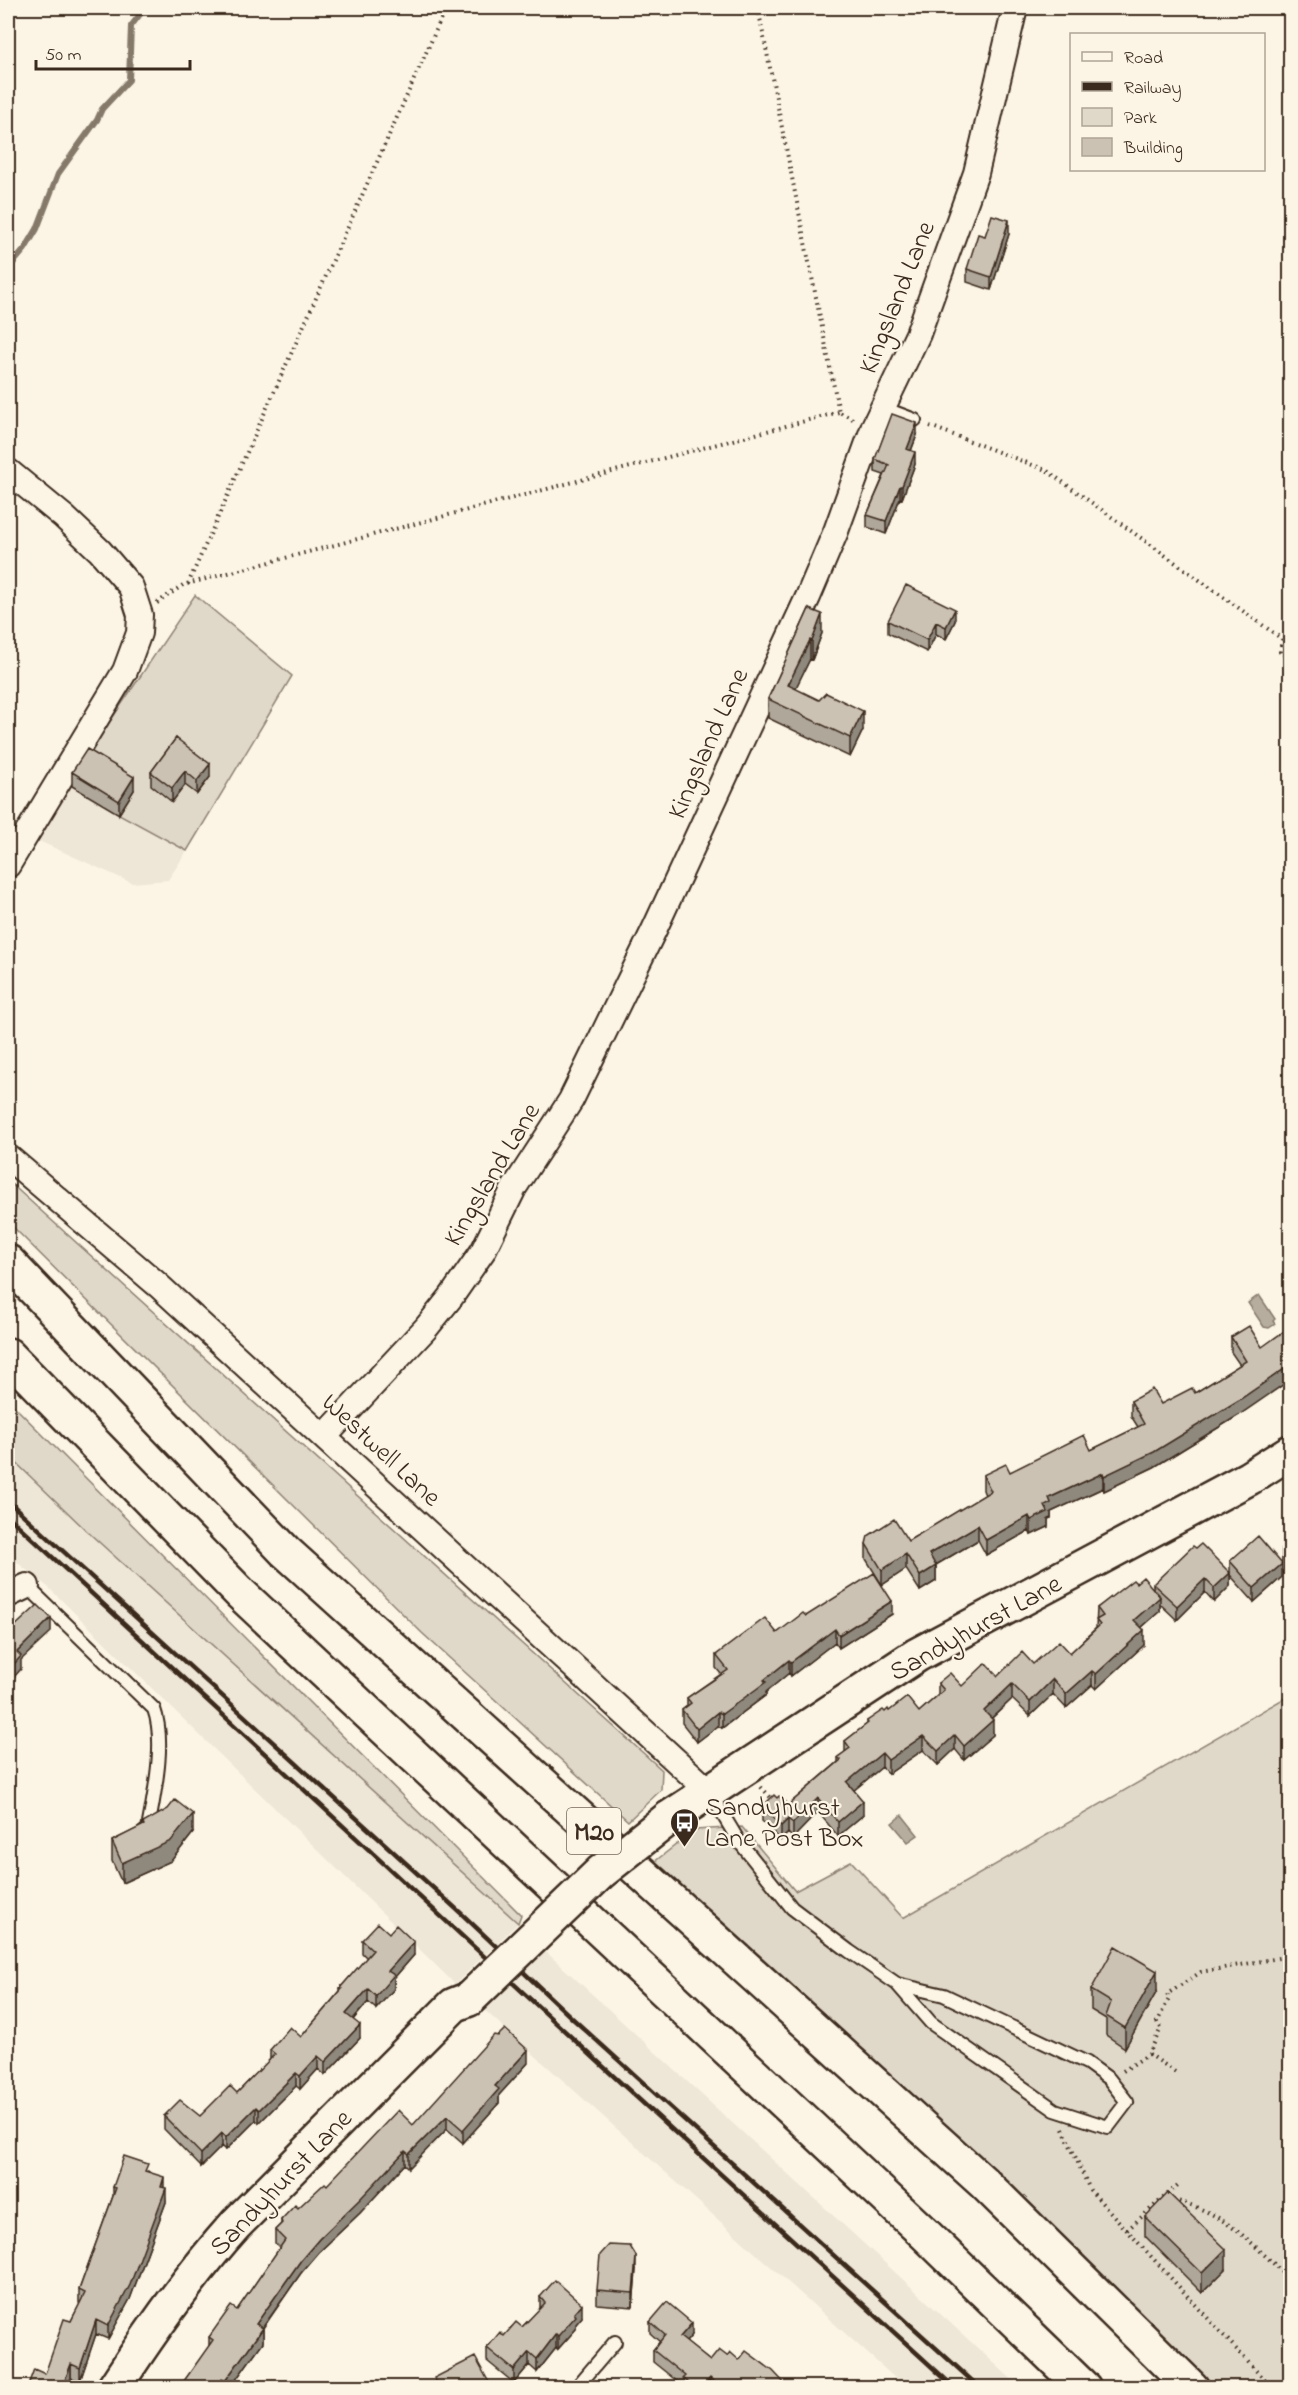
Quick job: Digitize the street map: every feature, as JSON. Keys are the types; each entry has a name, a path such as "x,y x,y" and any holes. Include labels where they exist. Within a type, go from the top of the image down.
{"main road":[{"name":"M20","path":"8,1262 285,1551 984,2183 1192,2388"},
{"name":"M20","path":"8,1355 241,1594 925,2234 1084,2388"},
{"name":"Sandyhurst Lane","path":"114,2388 171,2306 215,2247 236,2224 454,2005 469,1999 601,1872 669,1818 746,1770 917,1655 1230,1488 1290,1452"}],"street":[{"name":"Kingsland Lane","path":"324,1437 452,1297 483,1251 514,1188 571,1100 672,891 808,597 836,531 879,417 918,334 976,173 1015,8"},
{"path":"8,471 64,517 100,551 131,587 140,615 139,633 125,671 8,865"},
{"name":"Westwell Lane","path":"8,1157 158,1285 710,1792"}],"lane":[{"path":"879,417 915,420"},
{"path":"13,1591 154,1709 158,1719 159,1747 148,1829 130,1840"},
{"path":"710,1792 738,1840 792,1908 897,1984 931,2023 1055,2110 1108,2127 1127,2102 1109,2079 1087,2063 944,1995 897,1984"},
{"path":"576,2388 615,2342"}],"path":[{"path":"188,585 446,8"},
{"path":"758,8 838,412"},
{"path":"140,615 183,585 838,412 879,417"},
{"path":"915,420 1046,470 1282,639 1280,652 1290,658"},
{"path":"746,1770 779,1807"},
{"path":"1109,2079 1149,2054 1161,2028 1157,2022 1170,1999 1167,1994 1201,1972 1290,1956"},
{"path":"1149,2054 1178,2074"},
{"path":"1055,2110 1090,2190 1272,2388"},
{"path":"1127,2230 1180,2183"},
{"path":"1163,2198 1196,2205 1226,2221 1290,2279"}],"shaded area":[{"path":"69,784 187,851 168,880 132,883 39,841"},
{"path":"1259,1295 1275,1319 1273,1321 1275,1324 1269,1328 1264,1327 1248,1303"},
{"path":"8,1455 89,1533 518,1923 455,1984 48,1587 8,1555"},
{"path":"902,1815 918,1835 908,1842 892,1823"},
{"path":"544,1950 1020,2387 905,2387 481,2007"}],"green space":[{"path":"195,595 292,676 187,851 119,814 133,790 84,760","holes":["176,752 198,794 185,785 172,801"]},
{"path":"8,1181 662,1770 661,1790 628,1821 422,1633 8,1222"},
{"path":"8,1400 521,1915 518,1923 89,1533 8,1455"},
{"path":"1290,1695 1290,2387 1215,2387 654,1862 695,1830 742,1827 795,1891 851,1861 903,1918"}],"building":[{"path":"992,215 1009,220 991,277 967,269 978,234 985,236"},
{"path":"892,414 917,423 907,449 915,452 886,521 867,515 889,465 875,459"},
{"path":"906,585 955,609 946,627 936,622 927,640 888,621"},
{"path":"809,609 822,614 812,641 810,640 788,685 819,700 826,693 863,711 850,738 768,699"},
{"path":"176,738 210,764 197,781 185,771 172,788 151,772"},
{"path":"87,749 134,777 119,801 72,772"},
{"path":"1249,1326 1262,1347 1290,1327 1290,1365 1239,1400 1154,1452 1104,1476 1103,1473 1049,1498 1051,1503 1045,1506 1048,1512 1031,1520 1029,1516 986,1540 978,1525 929,1554 936,1566 920,1576 906,1554 882,1570 866,1544 868,1536 894,1519 908,1541 991,1491 983,1475 1006,1464 1010,1472 1084,1435 1091,1450 1144,1424 1131,1401 1152,1389 1161,1404 1192,1388 1195,1393 1246,1361 1231,1337"},
{"path":"1258,1536 1282,1564 1254,1588 1230,1561"},
{"path":"1290,1540 1290,1558 1282,1549"},
{"path":"1201,1544 1230,1573 1214,1588 1205,1579 1177,1606 1153,1584 1193,1546 1196,1548"},
{"path":"874,1573 892,1601 839,1635 835,1629 791,1662 789,1660 764,1680 766,1682 722,1714 718,1712 697,1729 682,1710 691,1703 687,1698 728,1670 716,1655 765,1618 777,1633 803,1613 806,1616"},
{"path":"1143,1577 1160,1597 1134,1620 1144,1630 1096,1674 1092,1671 1066,1694 1053,1679 1030,1702 1012,1684 984,1711 993,1720 964,1746 955,1735 938,1751 923,1736 888,1760 882,1753 847,1782 863,1801 838,1822 818,1798 793,1823 788,1819 781,1826 762,1807 774,1795 777,1798 779,1796 788,1805 841,1760 838,1757 850,1748 845,1741 883,1710 885,1712 888,1709 889,1711 907,1697 919,1712 944,1690 938,1683 950,1673 962,1686 986,1663 998,1676 1022,1652 1033,1664 1059,1641 1070,1653 1100,1625 1096,1620 1103,1616 1097,1608 1133,1580 1136,1583"},
{"path":"38,1605 51,1618 17,1652 21,1656 8,1671 8,1636 13,1628"},
{"path":"175,1800 193,1814 171,1841 122,1863 112,1841 144,1825 143,1823 168,1809"},
{"path":"378,1923 389,1933 396,1925 414,1942 388,1971 394,1975 376,1996 368,1989 346,2014 360,2025 325,2062 318,2056 300,2076 296,2073 259,2110 256,2107 226,2137 222,2133 201,2154 164,2116 180,2100 200,2116 230,2086 237,2093 275,2054 270,2050 290,2027 301,2037 373,1950 362,1940"},
{"path":"1115,1946 1157,1971 1125,2028 1106,2016 1111,2002 1091,1990"},
{"path":"505,2029 528,2050 495,2086 499,2089 463,2130 447,2116 409,2154 405,2151 319,2239 301,2260 256,2324 263,2328 225,2381 222,2379 217,2388 179,2388 213,2340 209,2337 231,2306 237,2310 285,2240 275,2230 282,2223 281,2220 295,2205 298,2208 325,2183 327,2185 398,2110 413,2125 494,2035 498,2036"},
{"path":"124,2156 148,2164 145,2171 164,2177 161,2187 166,2188 130,2285 108,2326 96,2320 80,2368 71,2364 62,2388 27,2388 34,2369 45,2374 64,2319 71,2321 85,2293 79,2290 116,2188 113,2187"},
{"path":"1168,2193 1226,2249 1202,2273 1145,2217"},
{"path":"609,2245 630,2246 636,2256 633,2293 597,2290 600,2255"},
{"path":"555,2280 582,2304 574,2313 576,2316 558,2336 556,2334 537,2359 529,2352 514,2370 487,2348 500,2332 504,2336 516,2322 522,2327 545,2303 540,2297"},
{"path":"667,2302 692,2323 680,2337 710,2361 719,2350 727,2356 730,2352 739,2360 746,2351 773,2371 789,2388 722,2388 710,2378 702,2388 695,2388 683,2378 685,2376 653,2350 665,2335 650,2322"},
{"path":"475,2357 491,2386 489,2388 433,2388 437,2383 434,2378"}],"waterway":[{"path":"8,269 25,249 37,229 58,174 97,120 102,109 129,80 131,26 145,8"}],"railway":[{"path":"8,1501 980,2388"},
{"path":"8,1516 621,2083 955,2388"}],"place":[{"name":"Sandyhurst Lane Post Box","path":"684,1848"}]}
